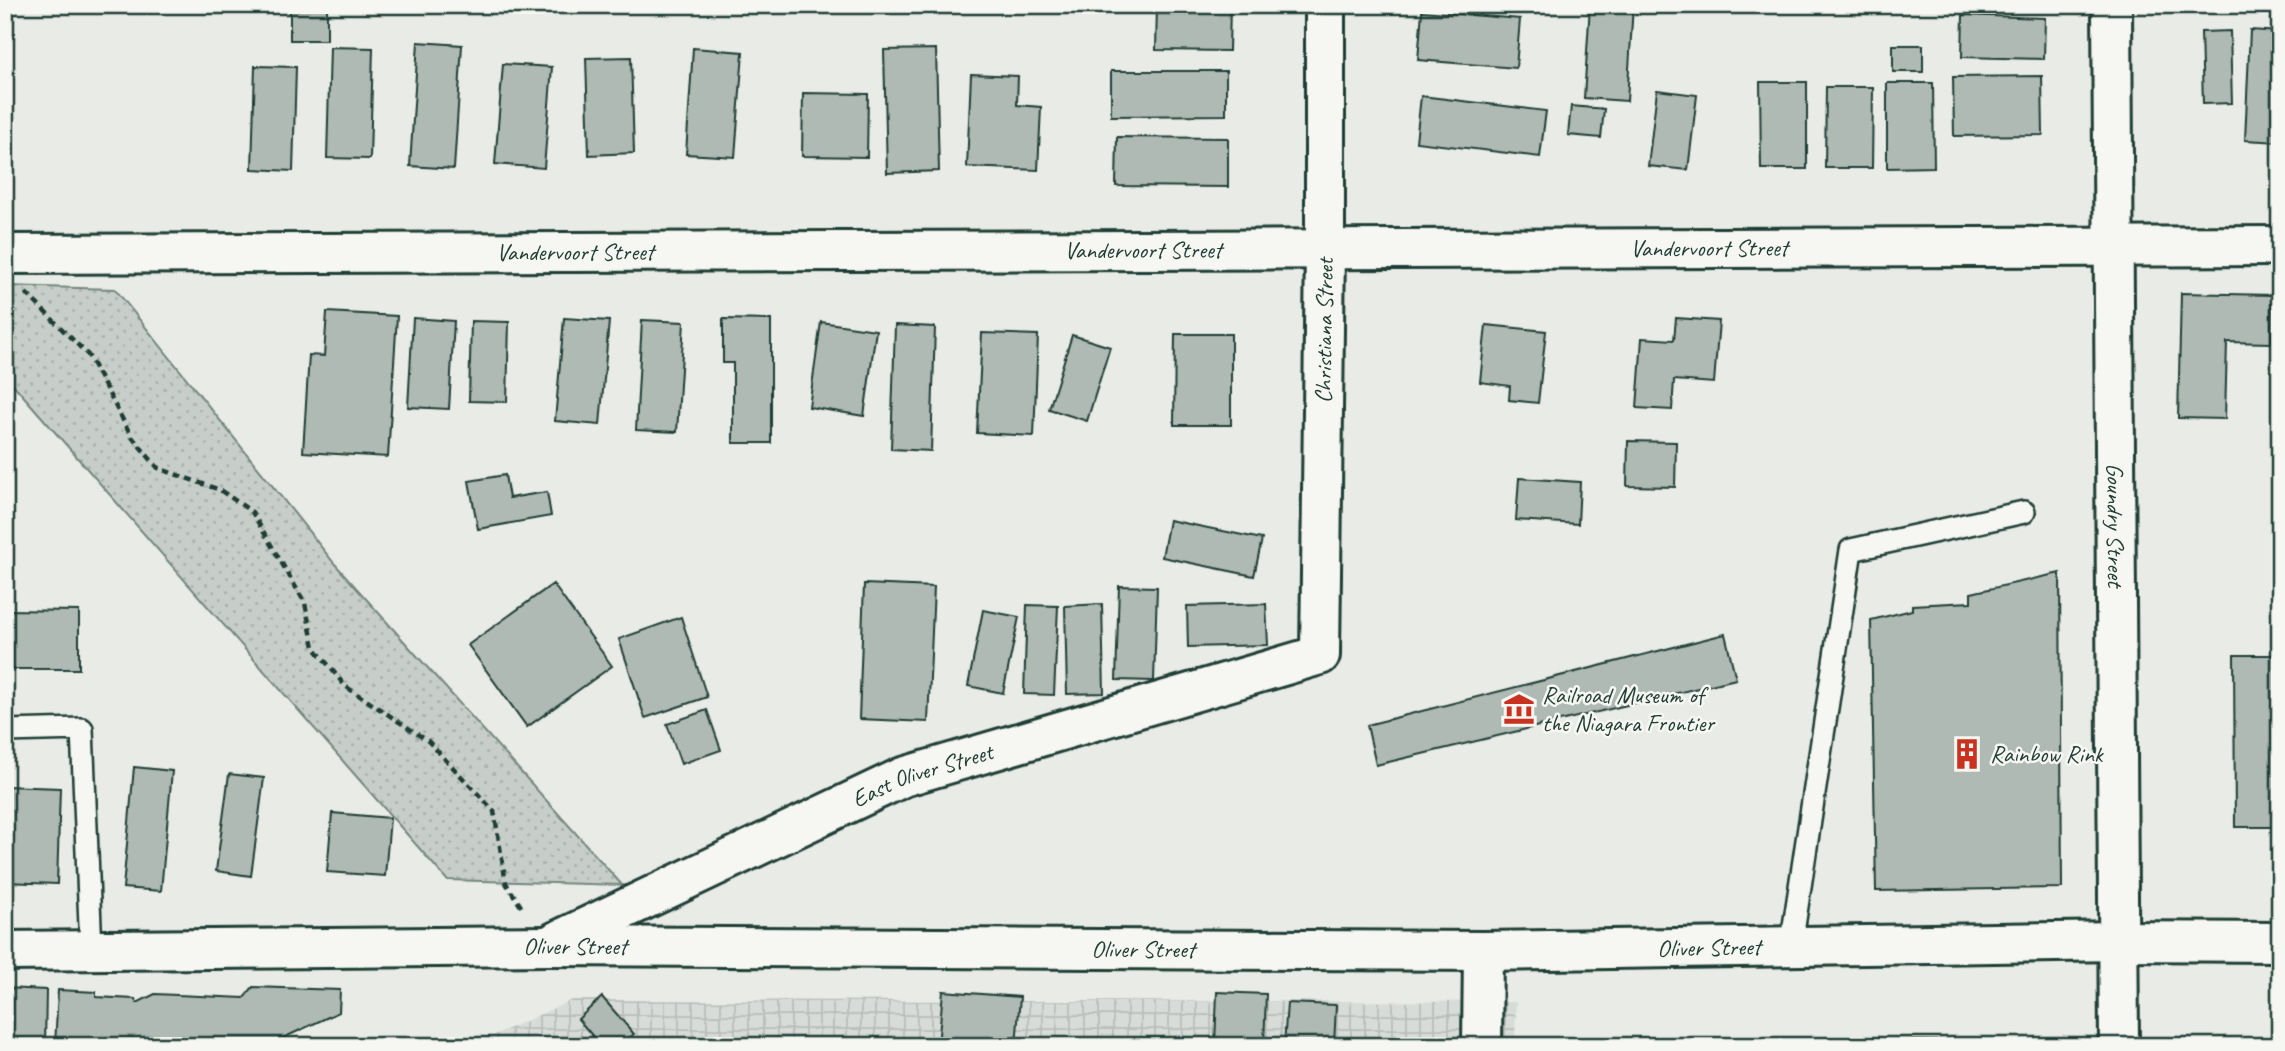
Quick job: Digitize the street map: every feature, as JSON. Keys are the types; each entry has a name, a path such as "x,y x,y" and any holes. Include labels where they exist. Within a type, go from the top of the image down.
{"street":[{"name":"Christiana Street","path":"1320,655 1325,5"},
{"name":"Goundry Street","path":"2112,5 2119,1046"},
{"name":"Vandervoort Street","path":"5,254 1325,247 2280,246"},
{"name":"East Oliver Street","path":"547,946 903,777 1320,655"},
{"name":"Oliver Street","path":"5,951 547,946 1483,951 2118,941 2280,942"},
{"path":"1482,1046 1483,951"}],"lane":[{"path":"1791,946 1851,550 2024,512"},
{"path":"5,731 82,729 90,950"}],"path":[{"path":"24,291 88,355 132,437 158,468 220,490 252,512 305,603 314,647 345,686 428,741 494,811 506,883 547,946"}],"shaded area":[{"path":"5,286 115,289 334,563 622,885 447,880 5,375"},
{"path":"572,1000 1516,1002 1515,1046 470,1046"}],"building":[{"path":"290,5 327,5 327,40 290,40"},
{"path":"1157,5 1230,5 1229,51 1156,50"},
{"path":"1590,5 1633,5 1627,101 1584,98"},
{"path":"1422,11 1520,19 1516,68 1418,60"},
{"path":"1963,15 2045,18 2044,59 1962,57"},
{"path":"2250,30 2280,32 2280,142 2245,140"},
{"path":"2230,31 2232,103 2203,104 2201,32"},
{"path":"418,42 462,45 454,169 410,166"},
{"path":"1893,45 1923,45 1923,72 1893,72"},
{"path":"330,47 373,48 370,159 327,158"},
{"path":"693,48 743,52 735,157 686,154"},
{"path":"936,49 939,171 887,173 884,50"},
{"path":"631,57 634,153 589,155 586,58"},
{"path":"503,64 552,67 544,168 495,164"},
{"path":"255,66 296,67 293,171 252,169"},
{"path":"1111,71 1226,71 1226,115 1111,116"},
{"path":"971,74 1018,76 1017,105 1041,107 1038,170 967,167"},
{"path":"2042,76 2043,135 1954,136 1953,77"},
{"path":"1760,82 1807,82 1807,169 1761,169"},
{"path":"1887,83 1933,83 1934,167 1887,168"},
{"path":"1826,87 1873,87 1872,168 1825,168"},
{"path":"1657,90 1697,95 1688,170 1648,166"},
{"path":"803,93 868,94 867,157 802,156"},
{"path":"1421,96 1546,111 1540,157 1416,142"},
{"path":"1571,106 1604,109 1601,138 1568,135"},
{"path":"1117,137 1228,138 1228,187 1116,186"},
{"path":"2181,293 2272,295 2271,343 2227,342 2225,419 2178,418"},
{"path":"327,312 397,316 388,457 303,452 309,355 324,356"},
{"path":"413,318 454,321 449,409 408,407"},
{"path":"564,318 609,321 600,425 555,421"},
{"path":"1676,318 1719,321 1714,383 1674,380 1672,410 1637,408 1642,338 1674,340"},
{"path":"723,319 771,320 771,443 733,443 733,363 723,363"},
{"path":"642,320 684,322 677,432 636,430"},
{"path":"471,321 509,322 507,402 469,401"},
{"path":"821,322 876,330 864,416 809,407"},
{"path":"895,325 935,327 931,451 891,449"},
{"path":"1486,325 1546,331 1538,403 1509,400 1510,386 1480,382"},
{"path":"982,333 1038,335 1034,436 977,433"},
{"path":"1175,334 1231,334 1231,425 1174,425"},
{"path":"1072,335 1110,347 1087,421 1049,409"},
{"path":"1628,441 1676,442 1675,487 1627,486"},
{"path":"505,475 509,498 547,492 551,516 478,529 469,481"},
{"path":"1519,478 1580,482 1578,524 1516,520"},
{"path":"1169,520 1262,539 1254,576 1162,557"},
{"name":"Rainbow Rink","path":"2060,573 2062,888 1876,891 1871,620 1912,610 1912,605 1971,602 1971,593"},
{"path":"553,584 612,666 527,727 468,645"},
{"path":"864,584 934,587 928,722 859,719"},
{"path":"1119,586 1157,587 1154,681 1116,680"},
{"path":"1102,604 1104,693 1067,694 1065,606"},
{"path":"1266,604 1268,645 1188,647 1187,606"},
{"path":"1027,605 1058,606 1054,695 1024,694"},
{"path":"5,610 79,611 79,669 5,669"},
{"path":"983,610 1019,617 1003,693 968,686"},
{"path":"681,617 707,697 645,718 619,639"},
{"name":"Railroad Museum of the Niagara Frontier","path":"1725,634 1736,679 1376,765 1367,725"},
{"path":"2234,655 2280,655 2280,827 2235,827"},
{"path":"707,710 721,750 681,764 667,724"},
{"path":"134,767 172,771 161,891 123,888"},
{"path":"229,774 264,778 251,876 216,871"},
{"path":"5,786 60,788 57,884 5,882"},
{"path":"332,813 390,818 385,876 327,872"},
{"path":"253,987 340,990 339,1012 266,1046 250,1046 250,1043 243,1046 55,1046 58,990 96,992 96,997 135,999 137,1003 155,994 244,998"},
{"path":"5,988 46,990 45,1046 5,1046"},
{"path":"943,991 1020,997 1016,1046 938,1046"},
{"path":"1217,992 1266,994 1264,1046 1215,1046"},
{"path":"602,997 634,1034 621,1046 601,1046 578,1019"},
{"path":"1287,1003 1336,1005 1334,1046 1284,1046"},
{"path":"1695,1039 1973,1041 1972,1046 1695,1046"}],"place":[{"name":"Railroad Museum of the Niagara Frontier","path":"1519,709"},
{"name":"Rainbow Rink","path":"1967,754"}]}
